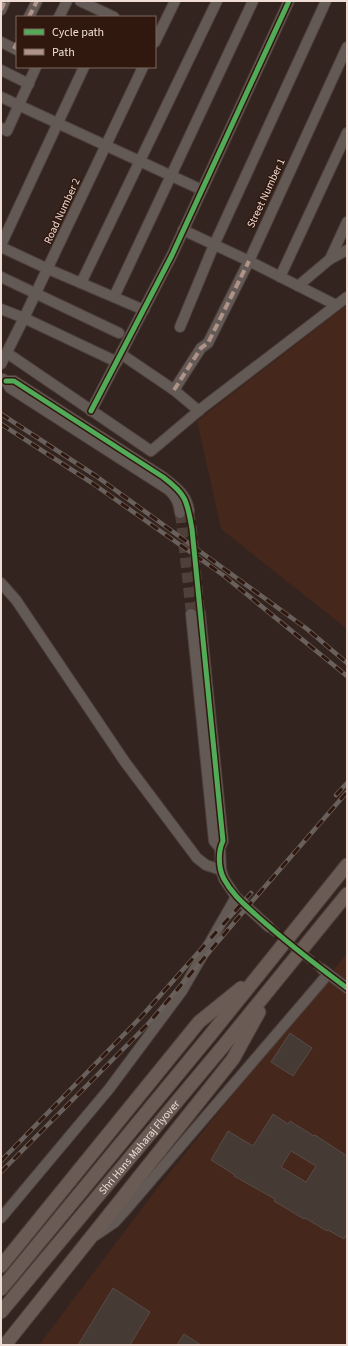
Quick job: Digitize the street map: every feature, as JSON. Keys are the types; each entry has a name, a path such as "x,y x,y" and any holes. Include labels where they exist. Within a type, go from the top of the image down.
{"main road":[{"path":"1,1266 199,1022 262,971 347,865"},
{"path":"5,1345 233,1059 276,981 347,894"},
{"name":"Shri Hans Maharaj Flyover","path":"1,1289 262,971"},
{"name":"Shri Hans Maharaj Flyover","path":"1,1312 276,981"}],"street":[{"path":"1,10 5,1"},
{"path":"30,16 37,1"},
{"path":"60,16 67,1"},
{"path":"80,1 110,16"},
{"path":"81,283 217,1"},
{"path":"114,298 253,1"},
{"path":"91,411 144,310 183,230 289,1"},
{"path":"180,327 214,245 326,1"},
{"path":"156,39 173,2"},
{"path":"1,42 16,47"},
{"name":"Street Number 1","path":"174,390 201,348 208,343 248,261 347,47"},
{"path":"1,128 7,131 36,68"},
{"path":"84,68 1,246 48,269 144,310"},
{"name":"Road Number 2","path":"1,364 48,269 143,68"},
{"path":"1,70 29,84"},
{"path":"1,97 202,190"},
{"path":"280,277 347,133"},
{"path":"330,259 347,222"},
{"path":"183,230 336,305"},
{"path":"298,286 330,259 347,250"},
{"path":"1,277 119,333"},
{"path":"7,353 151,451 199,411 347,297"},
{"path":"1,308 119,358 174,390 199,411"},
{"path":"3,379 10,388 169,490 175,496 185,512"},
{"path":"1,583 16,600 125,762 197,858 206,865 221,870"},
{"path":"196,613 214,842 220,848 221,870 224,879 236,897 269,927"},
{"path":"1,1218 109,1089 182,991 236,897"},
{"path":"88,1241 115,1222 124,1212 325,971 347,988"}],"shaded area":[{"path":"347,305 347,629 221,529 197,421"},
{"path":"347,953 347,1345 39,1345 158,1187"}],"building":[{"path":"290,1033 312,1048 293,1076 271,1062"},
{"path":"273,1114 288,1124 290,1121 314,1136 315,1135 347,1156 347,1233 344,1239 305,1218 304,1219 274,1201 275,1199 234,1176 235,1175 211,1160 228,1131 253,1146","holes":["291,1151 316,1166 306,1182 281,1167"]},
{"path":"113,1288 150,1312 130,1345 78,1345"},
{"path":"184,1334 201,1345 177,1345"}],"tunnel":[{"path":"189,511 200,613"},
{"path":"180,513 191,614"},
{"path":"269,927 322,969"}],"railway":[{"path":"1,414 96,476 307,629 347,663"},
{"path":"1,424 92,483 223,575 347,676"},
{"path":"336,795 347,783"},
{"path":"1,1172 148,1024 347,792"},
{"path":"1,1161 141,1017 251,893"}],"marked path":[{"path":"1,10 5,1"},
{"path":"30,16 37,1"},
{"path":"14,49 16,45"},
{"path":"174,390 201,348 208,343 249,261"}],"cycle path":[{"path":"91,411 172,255 289,1"},
{"path":"6,381 14,381 163,477 171,483 185,499 192,529 223,841 219,860 222,875 234,894 256,915 301,953 347,988"}]}
